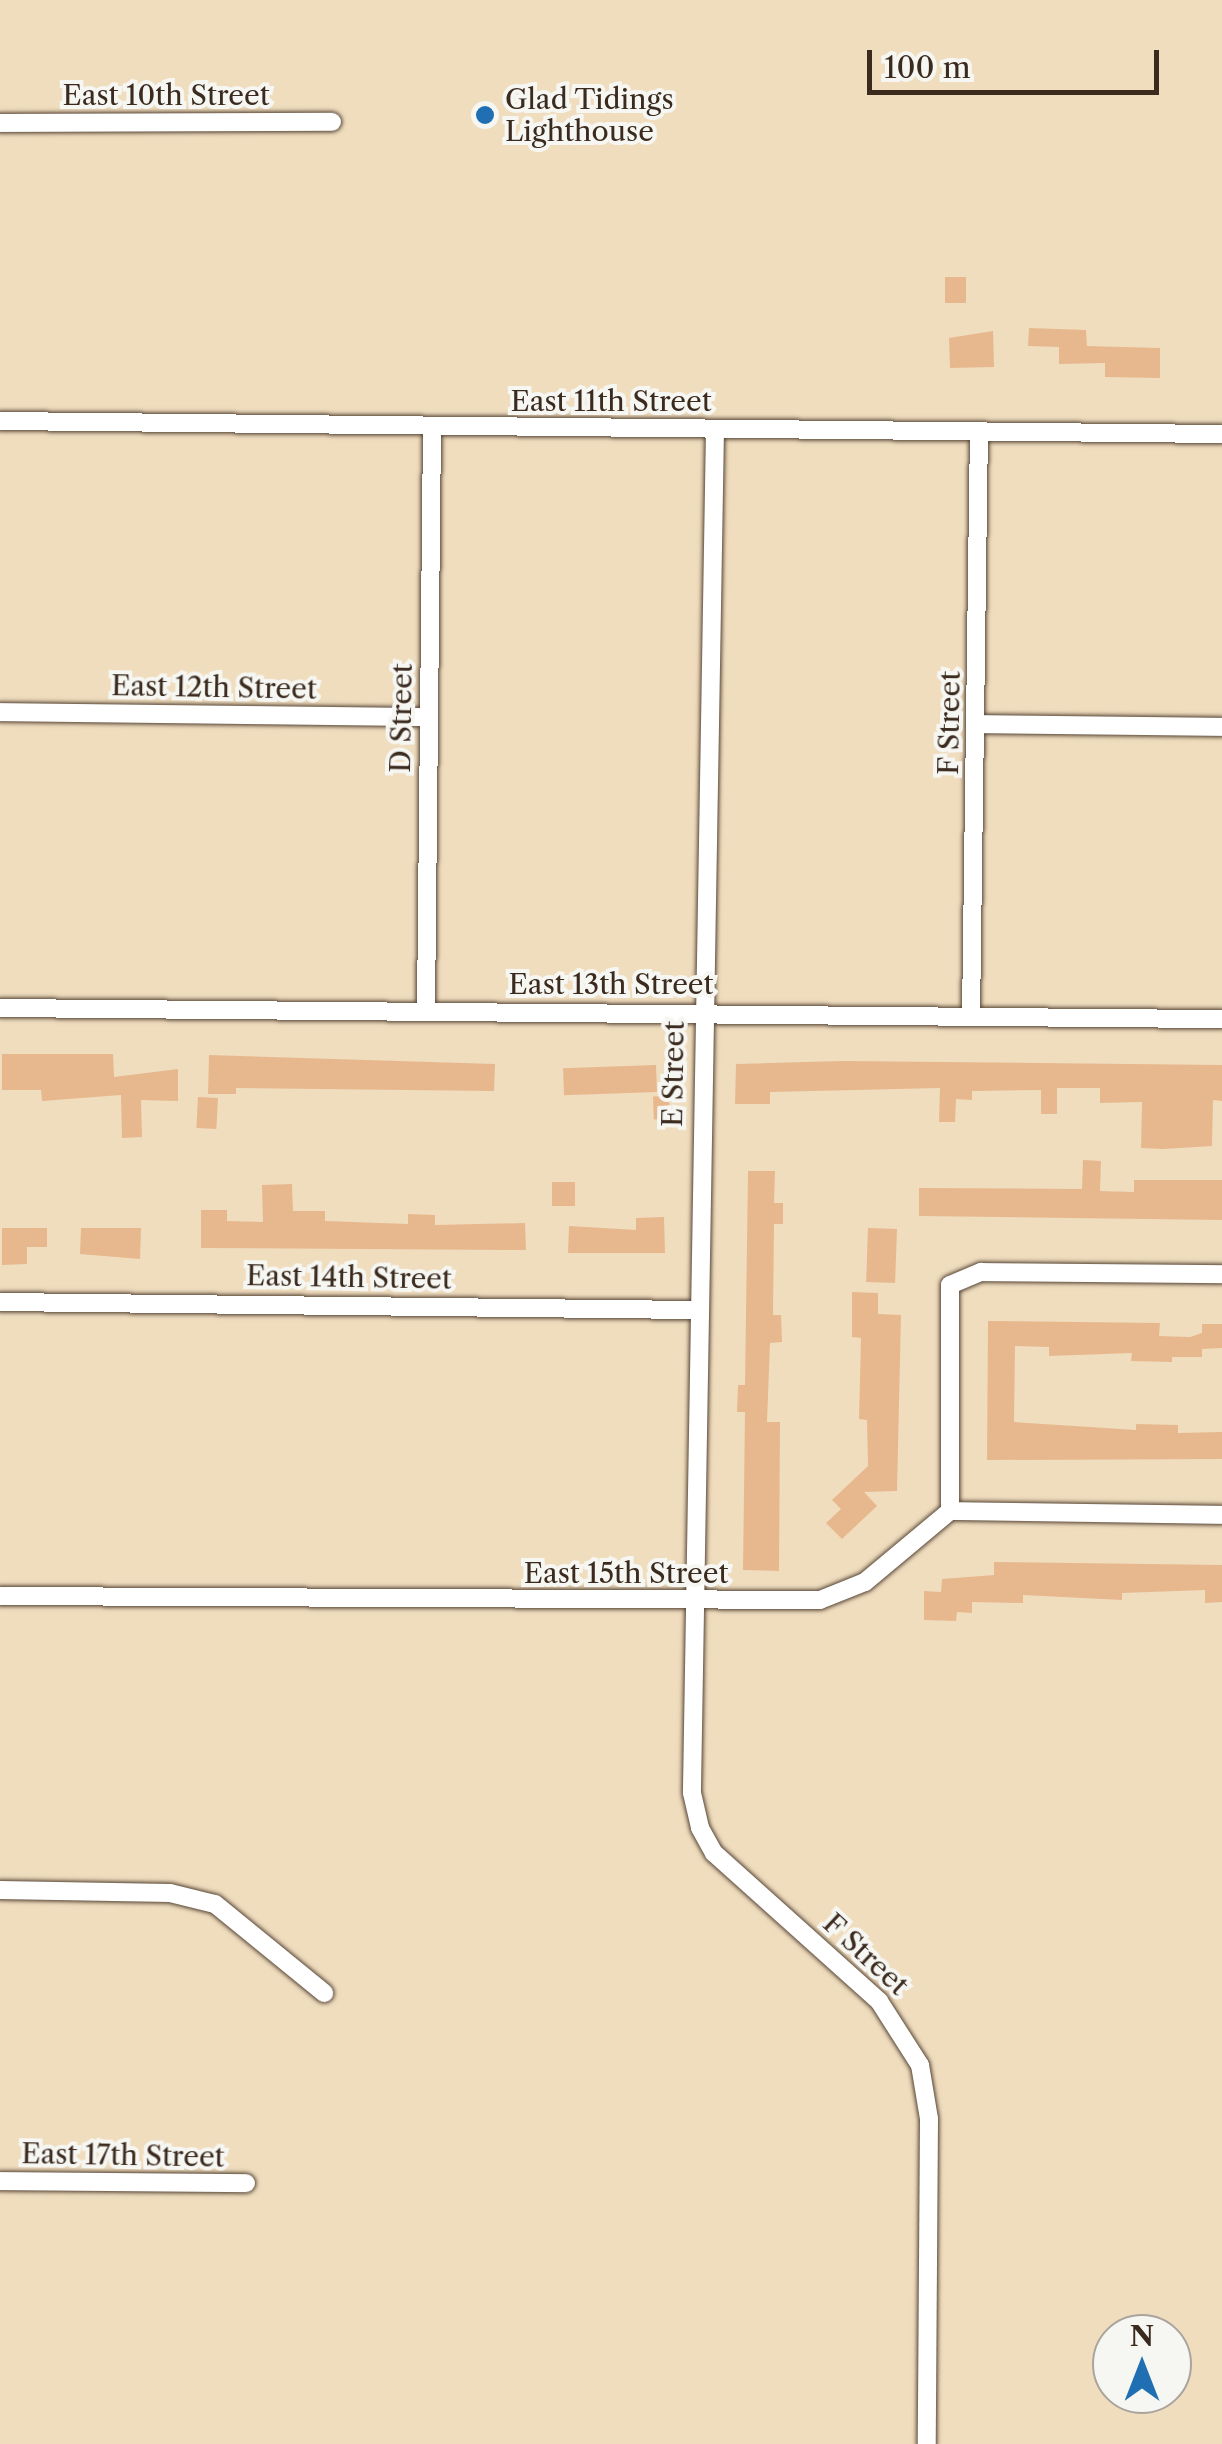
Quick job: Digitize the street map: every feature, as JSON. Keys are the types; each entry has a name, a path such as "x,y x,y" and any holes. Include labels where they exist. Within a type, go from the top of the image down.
{"street":[{"name":"East 10th Street","path":"0,123 332,122"},
{"name":"East 11th Street","path":"0,421 1222,434"},
{"name":"D Street","path":"426,1010 432,427"},
{"name":"E Street","path":"694,1600 701,1012 715,429"},
{"name":"F Street","path":"971,1016 979,432"},
{"name":"East 12th Street","path":"0,712 428,717"},
{"path":"977,724 1222,727"},
{"name":"East 13th Street","path":"0,1008 1222,1019"},
{"path":"1222,1274 965,1276 950,1286 948,1386 950,1511 1222,1515"},
{"name":"East 14th Street","path":"0,1302 697,1310"},
{"name":"East 15th Street","path":"0,1596 820,1600 865,1582 950,1511"},
{"name":"F Street","path":"694,1600 692,1793 700,1828 714,1853 879,2000 920,2065 929,2119 927,2444"},
{"path":"0,1890 170,1892 216,1904 324,1994"},
{"name":"East 17th Street","path":"0,2181 246,2183"}],"building":[{"path":"945,277 966,277 966,303 945,303"},
{"path":"1029,328 1086,330 1087,346 1160,348 1160,378 1105,377 1105,363 1059,364 1059,347 1028,346"},
{"path":"993,331 994,367 950,368 949,338"},
{"path":"2,1054 113,1054 114,1077 178,1069 178,1101 141,1100 142,1137 122,1138 121,1095 42,1101 41,1090 2,1090"},
{"path":"209,1055 495,1064 494,1091 236,1088 236,1094 208,1094"},
{"path":"842,1061 1222,1065 1222,1101 1213,1100 1212,1146 1163,1149 1141,1148 1142,1102 1100,1103 1100,1088 1057,1088 1057,1114 1041,1114 1041,1090 972,1091 972,1100 956,1099 955,1122 939,1122 940,1088 770,1092 770,1104 735,1104 736,1064"},
{"path":"656,1065 657,1092 564,1095 563,1068"},
{"path":"669,1096 670,1119 654,1120 653,1097"},
{"path":"198,1097 218,1098 216,1129 196,1128"},
{"path":"1083,1160 1101,1161 1100,1191 1134,1192 1134,1180 1222,1180 1222,1220 919,1216 919,1188 1082,1189"},
{"path":"748,1171 775,1171 774,1203 783,1203 783,1224 774,1224 773,1315 781,1315 782,1342 770,1343 767,1422 780,1422 779,1571 743,1570 745,1412 737,1412 738,1385 745,1385"},
{"path":"552,1182 575,1182 575,1206 552,1206"},
{"path":"292,1184 293,1211 325,1211 325,1221 408,1224 408,1214 435,1215 435,1225 525,1223 526,1250 201,1248 201,1210 227,1210 227,1221 263,1222 262,1185"},
{"path":"664,1217 665,1253 568,1253 569,1226 636,1230 636,1218"},
{"path":"2,1228 47,1228 47,1247 27,1247 27,1264 2,1265"},
{"path":"81,1228 141,1228 140,1259 80,1254"},
{"path":"868,1228 897,1229 895,1283 866,1282"},
{"path":"852,1292 878,1293 878,1314 901,1315 897,1491 864,1492 877,1506 842,1539 826,1523 841,1509 832,1500 868,1466 867,1420 859,1419 861,1338 852,1337"},
{"path":"988,1321 1160,1323 1159,1336 1190,1337 1202,1333 1202,1324 1222,1324 1222,1348 1202,1349 1202,1357 1172,1357 1172,1362 1131,1361 1132,1353 1049,1356 1049,1347 1015,1346 1014,1422 1136,1430 1136,1424 1178,1425 1178,1433 1222,1432 1222,1459 987,1460"},
{"path":"994,1562 1222,1565 1222,1602 1205,1603 1205,1590 1122,1593 1122,1600 1023,1595 1023,1603 972,1602 972,1613 957,1612 956,1621 924,1620 924,1591 941,1592 942,1579 994,1575"}],"place":[{"name":"Glad Tidings Lighthouse","path":"485,115"}]}
